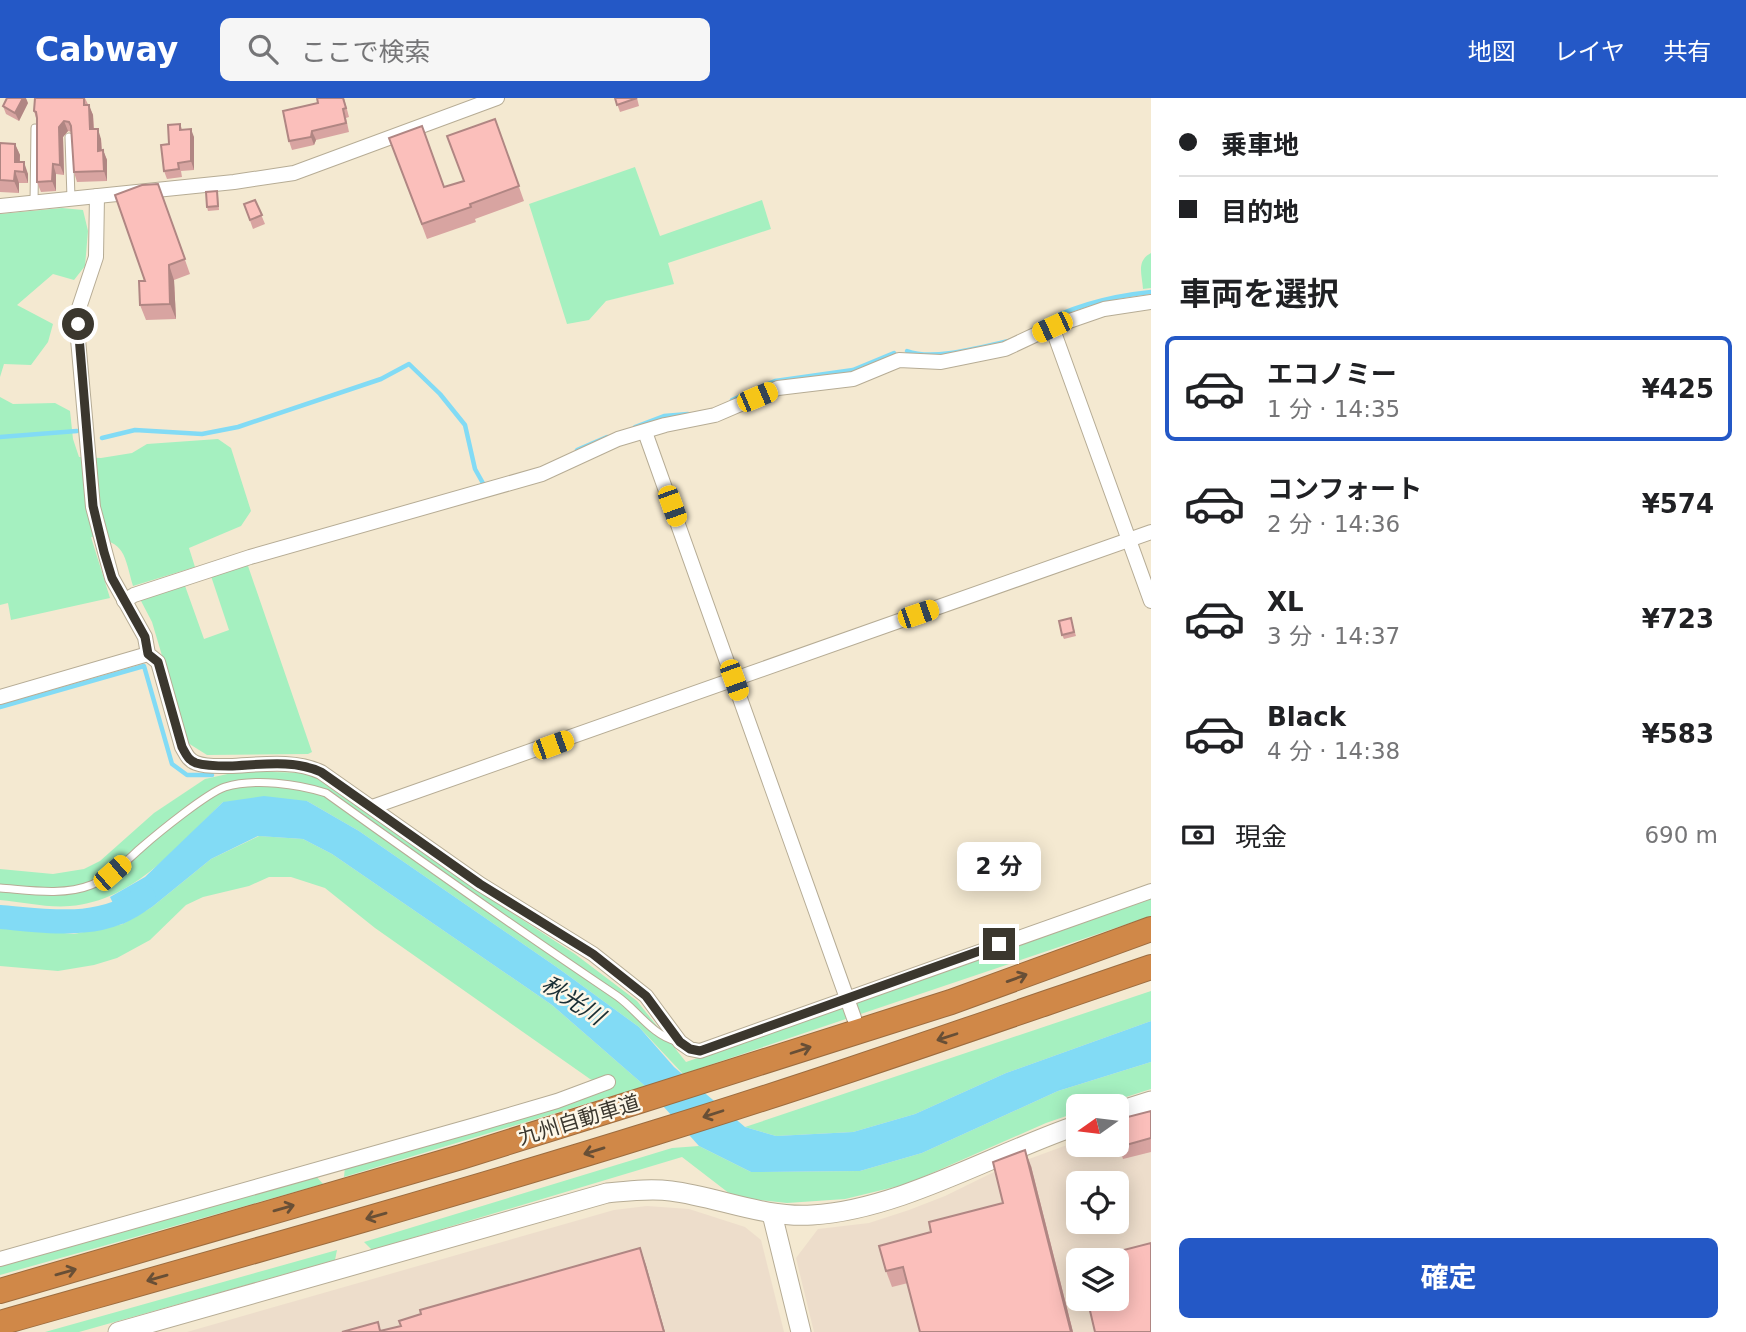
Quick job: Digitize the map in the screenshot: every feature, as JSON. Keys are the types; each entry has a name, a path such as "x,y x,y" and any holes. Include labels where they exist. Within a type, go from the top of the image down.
{"highway":[{"name":"九州自動車道","path":"0,1291 461,1157 736,1071 951,1002 1151,929"},
{"name":"九州自動車道","path":"0,1323 471,1189 660,1131 1151,967"}],"street":[{"path":"0,206 234,182 294,173 497,98"},
{"path":"97,196 96,257 79,308 78,339 93,506 112,578 145,637 148,654 158,662 182,747 189,759 197,764 218,766 287,764 312,768 480,884 593,954 646,996 680,1042 690,1049 700,1051 1151,891"},
{"path":"124,601 134,595 250,557 542,474 618,439 665,425 715,415 778,388 853,379 899,360 941,362 1005,349 1052,327 1104,309 1151,302"},
{"path":"1052,327 1151,601"},
{"path":"645,432 854,1018"},
{"path":"372,807 1151,532"},
{"path":"0,697 148,654"},
{"path":"0,1259 475,1125 569,1097 608,1082"},
{"path":"1129,1108 1151,1101"},
{"path":"118,1332 607,1193 638,1189 671,1191 772,1214 812,1215 872,1206 1066,1130"},
{"path":"772,1214 801,1332"}],"lane":[{"path":"34,203 35,128"},
{"path":"69,137 71,199"},
{"path":"0,888 71,890 89,886 112,873 155,836 225,787 263,783 304,786 326,793 510,924 624,1001 656,1032 669,1040 680,1042"}],"shaded area":[{"path":"1151,1118 1151,1332 814,1332 796,1258 818,1229 869,1223 909,1210 996,1171 1066,1145 1066,1157 1129,1157 1129,1125"},
{"path":"647,1206 689,1209 745,1227 761,1240 784,1332 187,1332 614,1210"}],"green space":[{"path":"635,167 660,236 762,200 771,229 668,263 674,284 606,301 589,320 567,324 529,204"},
{"path":"62,208 83,210 88,231 85,266 74,280 53,274 17,305 53,324 48,342 31,365 4,364 0,377 0,214"},
{"path":"1151,253 1151,288 1143,289 1142,264"},
{"path":"0,397 13,404 55,403 70,411 73,439 79,457 101,458 132,453 147,444 218,439 231,448 251,511 241,526 189,548 195,567 133,586 122,552 111,542 91,537 110,598 11,620 8,603 0,605"},
{"path":"247,563 312,752 308,754 207,755 188,743 152,622 140,599 184,583 204,639 229,630 211,576"},
{"path":"241,771 309,773 467,884 575,954 637,1001 686,1062 1151,899 1151,916 683,1074 639,1027 558,968 359,831 307,801 223,802 154,868 115,894 93,902 70,906 44,906 0,900 0,869 53,874 84,869 100,861 154,813 205,779"},
{"path":"259,836 303,839 332,854 552,1005 645,1086 344,1177 345,1167 613,1088 590,1079 375,928 325,888 291,877 269,877 249,886 203,897 186,905 150,940 117,958 58,971 0,966 0,927 74,934 123,924 152,907 211,859"},
{"path":"1151,991 1151,1021 1006,1073 915,1114 853,1132 776,1136 745,1127"},
{"path":"1151,1062 1151,1089 1129,1096 1066,1094 1066,1116 907,1184 845,1199 787,1203 734,1197 682,1157 372,1250 364,1242 672,1148 699,1146 751,1172 860,1171 922,1153 1058,1091"},
{"path":"315,1175 323,1184 0,1275 0,1265"},
{"path":"337,1250 335,1260 79,1332 45,1332"}],"water":[{"path":"264,796 307,801 359,831 639,1027 674,1067 745,1127 776,1136 853,1132 915,1114 1006,1073 1151,1021 1151,1062 1058,1091 922,1153 860,1171 751,1172 699,1146 645,1086 552,1005 332,854 303,839 258,836 211,859 152,907 123,924 110,897 145,877 223,802"}],"building":[{"path":"7,98 23,98 15,113 3,106"},
{"path":"35,98 84,98 84,105 89,105 90,129 98,129 98,151 103,150 104,171 74,172 71,126 64,121 59,127 60,165 53,164 52,181 37,182"},
{"path":"317,98 343,98 346,123 312,131 311,137 289,141 283,111 318,103"},
{"path":"615,98 637,98 617,105"},
{"path":"495,119 519,186 422,224 389,138 422,126 444,187 464,181 447,136"},
{"path":"180,124 180,130 191,129 191,161 178,163 179,169 164,171 161,145 169,144 168,125"},
{"path":"0,143 15,144 15,162 24,162 24,172 15,171 14,181 0,180"},
{"path":"158,184 185,259 169,265 170,304 140,305 139,281 145,281 115,195 142,185"},
{"path":"217,191 218,206 207,207 206,192"},
{"path":"255,200 262,215 250,220 244,204"},
{"path":"1071,618 1074,632 1062,635 1059,621"},
{"path":"1151,1111 1151,1138 1129,1144 1129,1117"},
{"path":"1025,1150 1071,1332 920,1332 903,1267 886,1271 879,1246 931,1232 929,1222 1003,1203 993,1162"},
{"path":"1151,1243 1151,1332 1095,1332 1090,1311 1129,1311 1129,1249"},
{"path":"640,1248 664,1332 342,1332 378,1322 380,1331 401,1326 399,1321 421,1314 420,1310"}],"waterway":[{"path":"1035,327 1091,304 1151,292"},
{"path":"907,351 918,354 944,354 1009,341"},
{"path":"732,400 775,381 853,370 894,353"},
{"path":"102,438 135,430 202,434 238,427 381,379 409,364 440,394 465,425 475,469 484,485"},
{"path":"635,427 664,416 688,414"},
{"path":"0,437 77,431"},
{"path":"577,450 607,437"},
{"path":"0,707 144,666 172,764 187,775 212,775"},
{"name":"秋光川","path":"0,917 56,921 94,919 128,908 144,897"}],"route":[{"path":"78,324 93,506 104,552 112,578 145,637 148,654 158,662 182,747 189,759 197,764 218,766 287,764 321,772 480,884 593,954 646,996 680,1042 690,1049 700,1051 999,944"}]}
